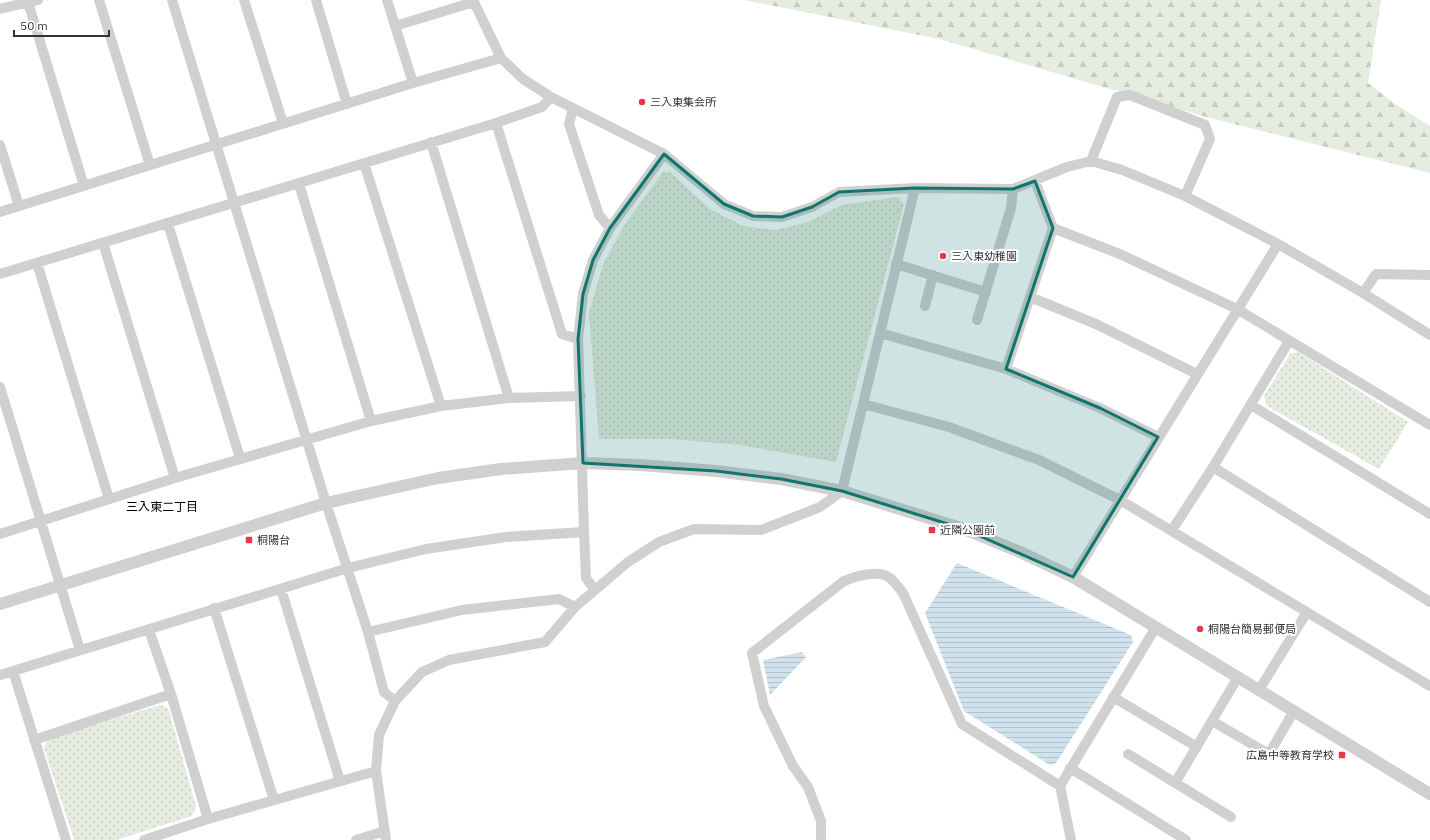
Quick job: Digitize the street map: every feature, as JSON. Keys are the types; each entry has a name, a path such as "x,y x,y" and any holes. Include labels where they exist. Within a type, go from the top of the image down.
{"street":[{"path":"99,0 150,165"},
{"path":"172,0 306,439 368,632 384,692 395,701"},
{"path":"244,0 283,124"},
{"path":"316,0 347,104"},
{"path":"387,0 413,83"},
{"path":"0,9 33,1 84,186"},
{"path":"395,26 474,1 500,58 523,79 551,97 664,154 724,204 753,216 782,217 812,207 839,192 915,188 1014,189 1067,167 1091,161 1122,170 1185,196 1278,244 1363,293 1430,335"},
{"path":"0,212 413,83 500,58"},
{"path":"1091,161 1117,98 1130,95 1205,125 1210,139 1185,196"},
{"path":"0,274 496,123 542,107 551,97"},
{"path":"573,108 569,124 599,215 610,228"},
{"path":"496,123 562,334 578,339"},
{"path":"431,142 509,398"},
{"path":"0,145 19,206"},
{"path":"595,590 586,578 584,532 584,463 578,339 583,294 593,260 610,228 664,154"},
{"path":"364,163 441,406"},
{"path":"1006,369 1053,228 1035,181"},
{"path":"299,184 371,421"},
{"path":"356,840 386,836 376,771 379,735 395,701 422,672 449,660 545,642 575,607 628,562 659,542 694,529 761,530 820,507 842,491 915,188"},
{"path":"977,320 1011,208 1014,189"},
{"path":"168,224 240,458"},
{"path":"1053,228 1122,255 1237,309 1430,425"},
{"path":"103,243 175,478"},
{"path":"1073,577 1278,244"},
{"path":"37,263 109,499"},
{"path":"896,264 986,292"},
{"path":"1363,293 1376,274 1430,275"},
{"path":"926,306 933,275"},
{"path":"1030,297 1096,324 1197,374"},
{"path":"880,333 1006,369 1100,408 1158,438"},
{"path":"1172,530 1213,467 1289,341"},
{"path":"0,387 80,650"},
{"path":"0,534 240,458 371,421 441,406 509,398 581,396"},
{"path":"863,404 949,427 1039,460 1120,500 1430,686"},
{"path":"1250,405 1430,514"},
{"path":"0,604 326,503 438,478 501,470 584,463 640,465 781,478 842,491 964,529 1020,552 1073,577 1430,794"},
{"path":"1213,467 1430,602"},
{"path":"0,675 348,568 447,545 506,537 584,532"},
{"path":"821,840 821,821 808,787 793,766 764,706 752,654 844,581 859,576 878,574 890,578 903,593 962,724 1060,786"},
{"path":"281,589 340,781"},
{"path":"368,632 462,610 559,599 575,607"},
{"path":"214,608 274,800"},
{"path":"1259,690 1307,612"},
{"path":"1071,840 1060,786 1156,627"},
{"path":"149,630 171,694 208,819"},
{"path":"13,671 66,840"},
{"path":"1175,783 1238,677"},
{"path":"34,740 171,694"},
{"path":"1113,697 1197,747"},
{"path":"1212,721 1269,754 1294,711"},
{"path":"1128,754 1232,817"},
{"path":"1070,768 1186,840"},
{"path":"144,840 208,819 376,771"}],"highlighted area":[{"path":"664,154 724,204 753,216 782,217 812,207 839,192 915,188 1013,189 1035,181 1053,228 1006,369 1100,408 1158,437 1073,577 964,529 842,491 781,479 716,471 583,463 578,339 583,294 593,260 610,228"}],"green space":[{"path":"744,0 1381,0 1368,83 1395,104 1430,126 1430,173 1206,117 939,39"},
{"path":"663,172 670,172 710,209 743,226 775,230 808,222 841,205 899,197 904,204 836,462 740,445 671,439 599,439 589,313 603,264 625,224"},
{"path":"1298,352 1408,422 1379,469 1267,406 1264,396 1290,354"},
{"path":"160,705 168,708 196,806 192,816 116,840 74,840 44,748 48,739"}],"water":[{"path":"957,563 1131,635 1133,642 1056,763 1050,765 964,711 925,613"},
{"path":"802,652 806,657 770,695 763,660"}],"place":[{"name":"三入東集会所","path":"642,102"},
{"name":"三入東幼稚園","path":"943,256"},
{"name":"近隣公園前","path":"932,530"},
{"name":"桐陽台","path":"249,540"},
{"name":"桐陽台簡易郵便局","path":"1200,629"},
{"name":"広島中等教育学校","path":"1342,755"}],"district":[{"name":"三入東二丁目","path":"162,507"}]}
